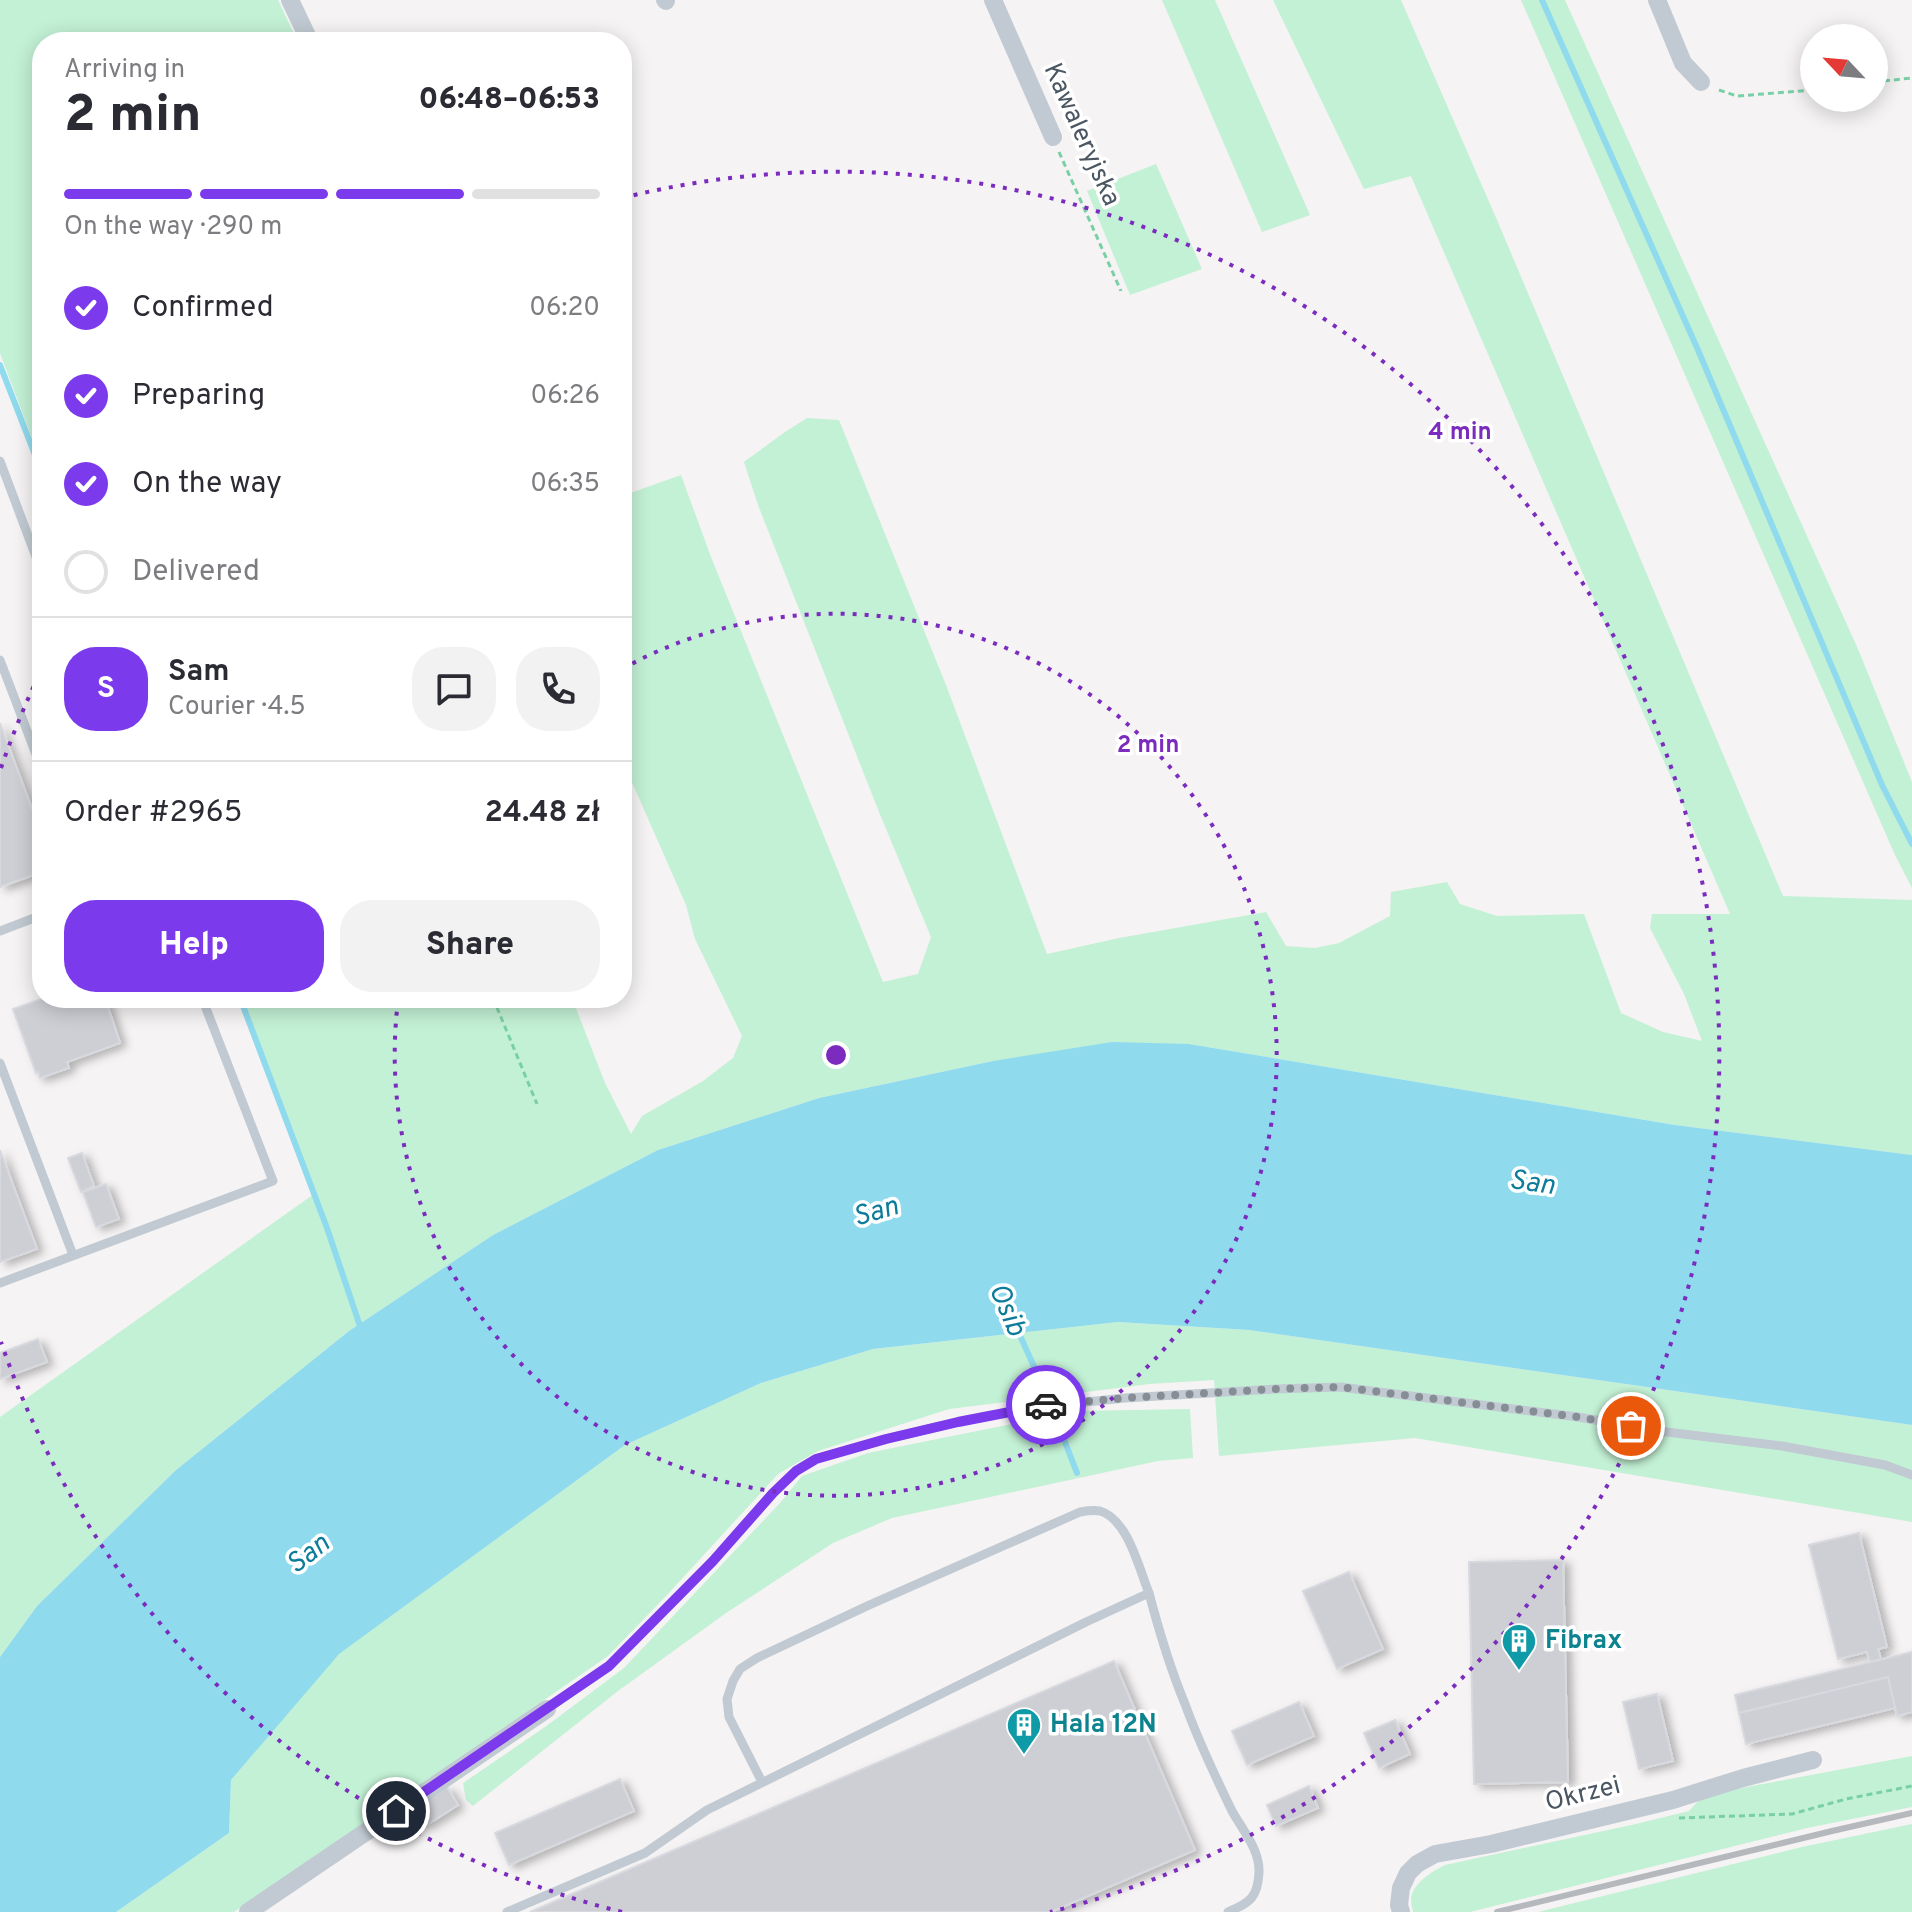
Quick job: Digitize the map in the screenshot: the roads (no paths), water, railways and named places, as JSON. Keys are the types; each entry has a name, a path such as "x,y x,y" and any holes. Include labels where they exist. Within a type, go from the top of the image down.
{"street":[{"path":"290,0 305,32"},
{"name":"Kawaleryjska","path":"993,0 1053,137"},
{"path":"1657,0 1683,63 1701,82"},
{"path":"248,1912 547,1709"},
{"name":"Okrzei","path":"1401,1912 1401,1888 1408,1873 1435,1854 1491,1844 1673,1800 1813,1760"}],"lane":[{"path":"0,461 32,546"},
{"path":"0,660 32,744"},
{"path":"0,931 32,919"},
{"path":"0,1283 273,1181 206,1008"},
{"path":"0,1063 73,1255"},
{"path":"547,1709 609,1666 713,1561 773,1493 796,1471 816,1459 886,1439 1061,1403 1340,1387 1782,1446 1885,1465 1912,1475"},
{"path":"762,1782 729,1717 727,1699 740,1669 867,1606 1080,1512 1098,1510 1111,1517 1124,1531 1149,1593 1185,1705 1232,1811 1254,1849 1259,1869 1256,1892 1245,1905 1228,1912"},
{"path":"507,1912 645,1853 707,1810 1149,1593"}],"water":[{"name":"San","path":"1112,1042 1189,1044 1675,1125 1912,1155 1912,1425 1249,1330 1118,1322 873,1349 761,1383 625,1445 339,1654 231,1780 229,1833 116,1912 0,1912 0,1657 37,1606 176,1470 349,1331 493,1235 658,1150 819,1098 993,1061"}],"waterway":[{"path":"1542,0 1698,350 1882,785 1912,844"},
{"path":"0,365 32,447"},
{"path":"244,1008 327,1228 361,1329"},
{"name":"Osib","path":"1017,1329 1077,1473"}],"railway":[{"path":"1497,1912 1912,1813"}],"place":[{"name":"Fibrax","path":"1519,1672"},
{"name":"Hala 12N","path":"1024,1756"}]}
